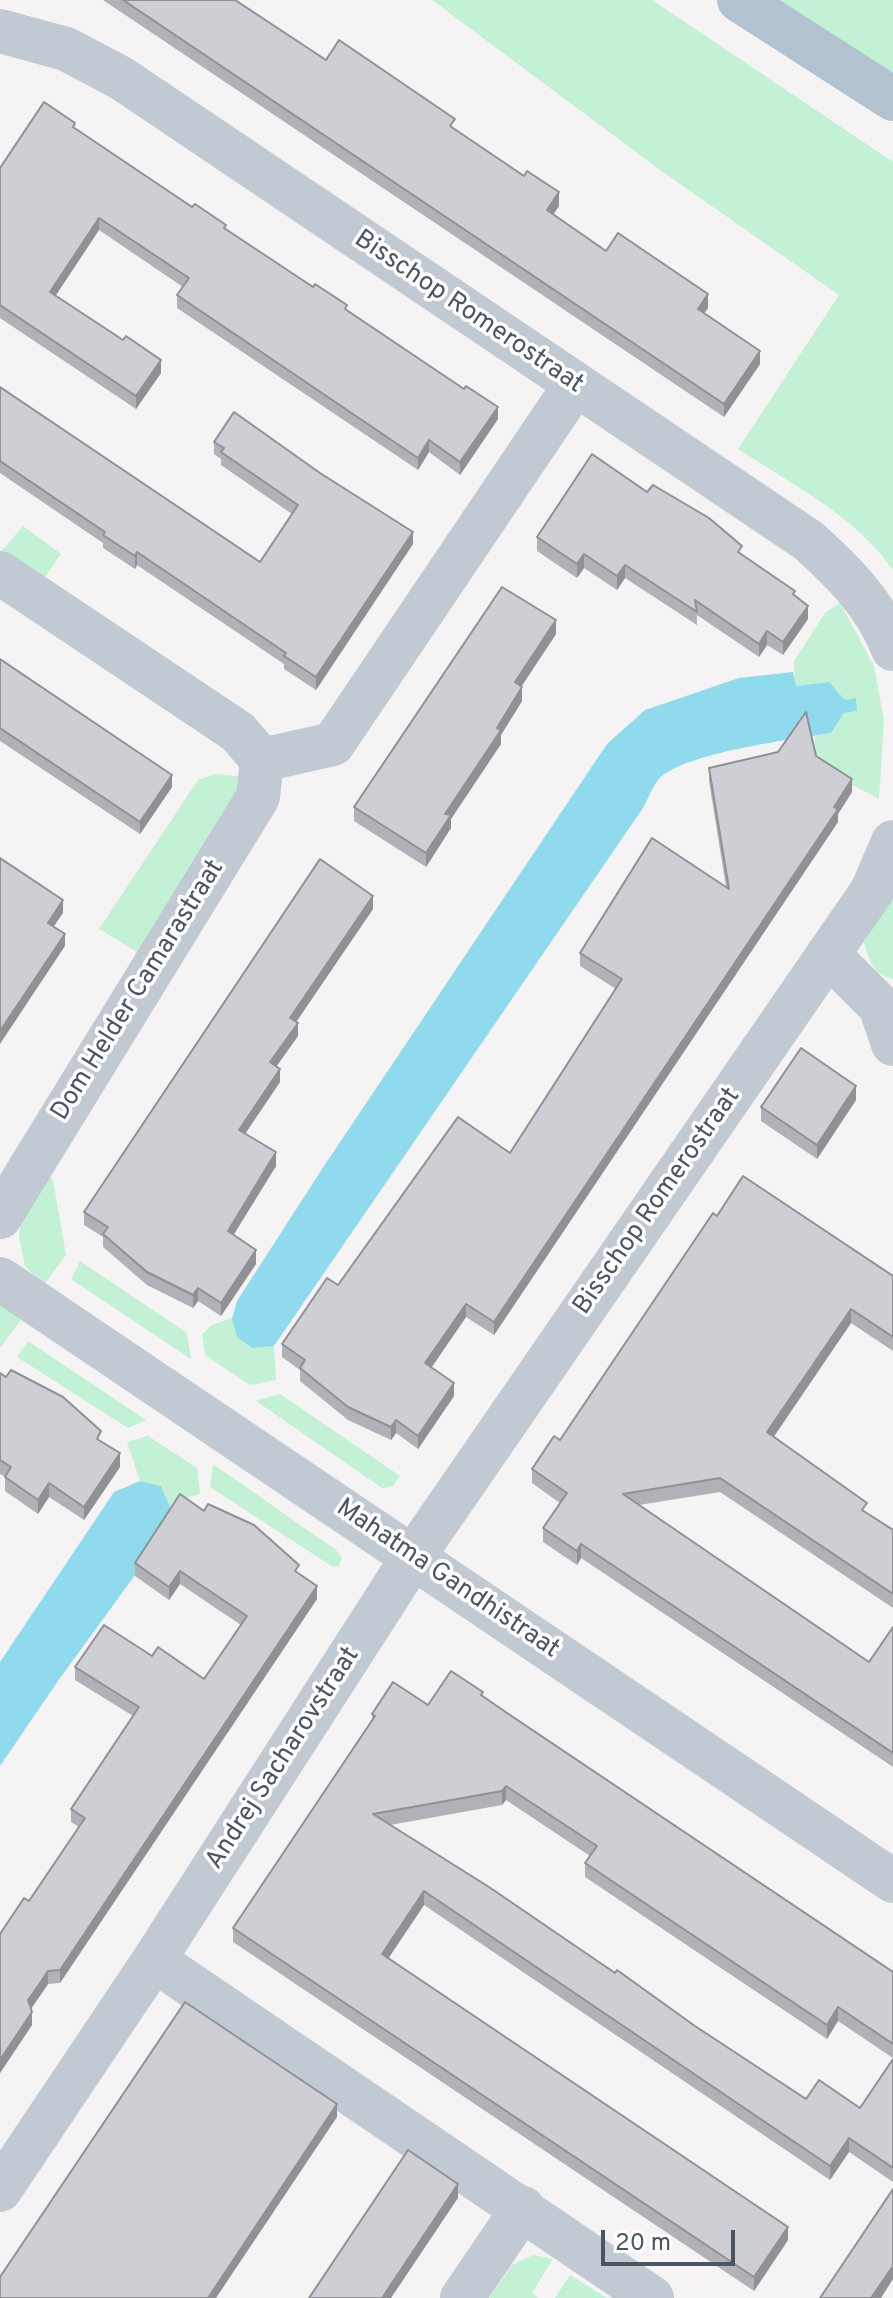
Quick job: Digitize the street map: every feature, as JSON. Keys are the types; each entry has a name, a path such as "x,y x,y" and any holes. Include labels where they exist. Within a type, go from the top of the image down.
{"main road":[{"path":"739,0 893,99"}],"street":[{"name":"Bisschop Romerostraat","path":"0,31 66,49 121,78 809,541 854,582 885,629 893,649"},
{"path":"0,573 238,732 262,760 333,744 575,385"},
{"name":"Dom Helder Camarastraat","path":"0,1217 258,797 262,760"},
{"name":"Bisschop Romerostraat","path":"413,1557 872,891 893,842"},
{"path":"828,954 880,1006 893,1044"},
{"name":"Mahatma Gandhistraat","path":"0,1279 893,1881"},
{"name":"Andrej Sacharovstraat","path":"0,2190 154,1960 413,1557"},
{"path":"154,1960 652,2298"},
{"path":"462,2298 523,2208"}],"green space":[{"path":"432,0 652,0 893,162 893,570 861,533 842,517 738,449 839,295 660,170"},
{"path":"772,0 893,0 893,78"},
{"path":"23,526 61,554 43,580 0,553"},
{"path":"840,603 874,666 884,721 879,799 815,765 815,736 831,733 844,713 857,711 856,699 845,700 828,682 795,686 794,661 825,613"},
{"path":"215,774 238,776 237,795 139,953 99,929 198,780"},
{"path":"893,894 893,979 873,966 864,942"},
{"path":"47,1175 53,1180 66,1255 43,1286 25,1266 19,1236 22,1213"},
{"path":"80,1261 187,1333 191,1359 71,1279"},
{"path":"0,1305 24,1316 0,1348"},
{"path":"232,1318 237,1337 252,1348 274,1346 276,1380 250,1385 205,1355 202,1334 212,1325"},
{"path":"28,1341 146,1420 128,1428 17,1357"},
{"path":"280,1394 400,1476 393,1486 382,1488 256,1401"},
{"path":"148,1436 197,1468 200,1494 174,1501 170,1507 161,1486 140,1481 127,1442"},
{"path":"213,1464 336,1550 342,1558 339,1566 333,1567 210,1487"},
{"path":"533,2255 553,2259 532,2293 538,2298 489,2298 512,2265"},
{"path":"570,2275 607,2298 555,2298"}],"water":[{"path":"793,672 796,686 829,682 845,700 856,698 857,711 844,713 831,733 713,755 671,770 658,780 643,808 274,1346 252,1348 237,1337 232,1319 237,1301 607,744 645,710 739,678"},
{"path":"140,1481 161,1486 170,1507 170,1527 0,1766 0,1662 114,1492"}],"building":[{"path":"123,0 235,0 326,60 339,40 455,119 450,126 524,176 527,171 559,192 547,210 606,251 618,233 708,294 698,309 760,351 724,404"},
{"path":"44,102 75,123 73,127 192,207 195,204 226,225 224,228 313,287 315,284 347,305 345,309 464,389 466,386 498,407 460,462 429,440 418,458 177,295 189,278 99,218 50,292 123,340 126,336 161,360 136,396 0,305 0,168"},
{"path":"0,387 260,562 298,505 221,452 224,448 214,442 234,412 320,473 413,532 316,677 284,656 286,653 137,552 135,556 103,535 105,532 0,461"},
{"path":"592,454 647,492 653,485 709,518 742,546 738,552 795,591 793,594 808,606 783,642 767,631 759,644 695,600 697,612 625,565 617,576 584,554 577,564 537,537"},
{"path":"502,587 556,620 515,682 522,687 497,728 501,730 445,814 451,815 426,853 354,807"},
{"path":"0,659 172,775 140,822 0,728"},
{"path":"806,712 816,756 852,779 834,807 838,809 494,1322 466,1304 425,1363 454,1383 418,1436 396,1420 391,1427 348,1407 300,1368 305,1360 282,1344 327,1278 338,1285 458,1117 510,1153 622,979 580,953 652,838 729,889 709,768 778,752"},
{"path":"0,858 63,900 48,923 65,934 0,1031"},
{"path":"320,859 373,896 290,1018 298,1023 270,1062 280,1069 239,1130 276,1152 228,1231 256,1250 221,1303 198,1288 193,1295 147,1272 103,1234 108,1227 84,1212"},
{"path":"801,1048 856,1086 817,1145 761,1107"},
{"path":"743,1176 893,1276 893,1337 851,1309 767,1432 867,1503 862,1510 893,1530 893,1594 720,1478 623,1494 869,1662 893,1627 893,1753 581,1544 577,1551 543,1528 567,1493 532,1469 554,1436 560,1440 713,1213 717,1216"},
{"path":"11,1370 63,1397 101,1431 97,1439 120,1453 84,1507 49,1483 38,1500 5,1477 11,1467 0,1460 0,1373 6,1377"},
{"path":"180,1494 204,1511 208,1504 254,1525 299,1565 295,1571 317,1586 60,1970 48,1971 28,2000 32,2012 0,2060 0,1934 24,1898 29,1901 85,1818 71,1809 139,1707 75,1667 104,1625 152,1656 158,1647 204,1679 247,1616 180,1571 169,1587 135,1563"},
{"path":"451,1671 510,1715 893,1972 893,2044 838,2007 827,2025 585,1863 597,1846 506,1786 502,1791 373,1814 489,1887 615,1973 617,1970 806,2099 819,2080 860,2108 893,2059 893,2168 849,2138 830,2166 424,1891 382,1954 788,2227 754,2277 233,1928 375,1716 372,1714 393,1682 428,1705"},
{"path":"185,2002 337,2104 208,2298 0,2298 0,2277"},
{"path":"408,2150 458,2184 382,2298 309,2298"},
{"path":"893,2189 893,2266 871,2298 820,2298"}]}
